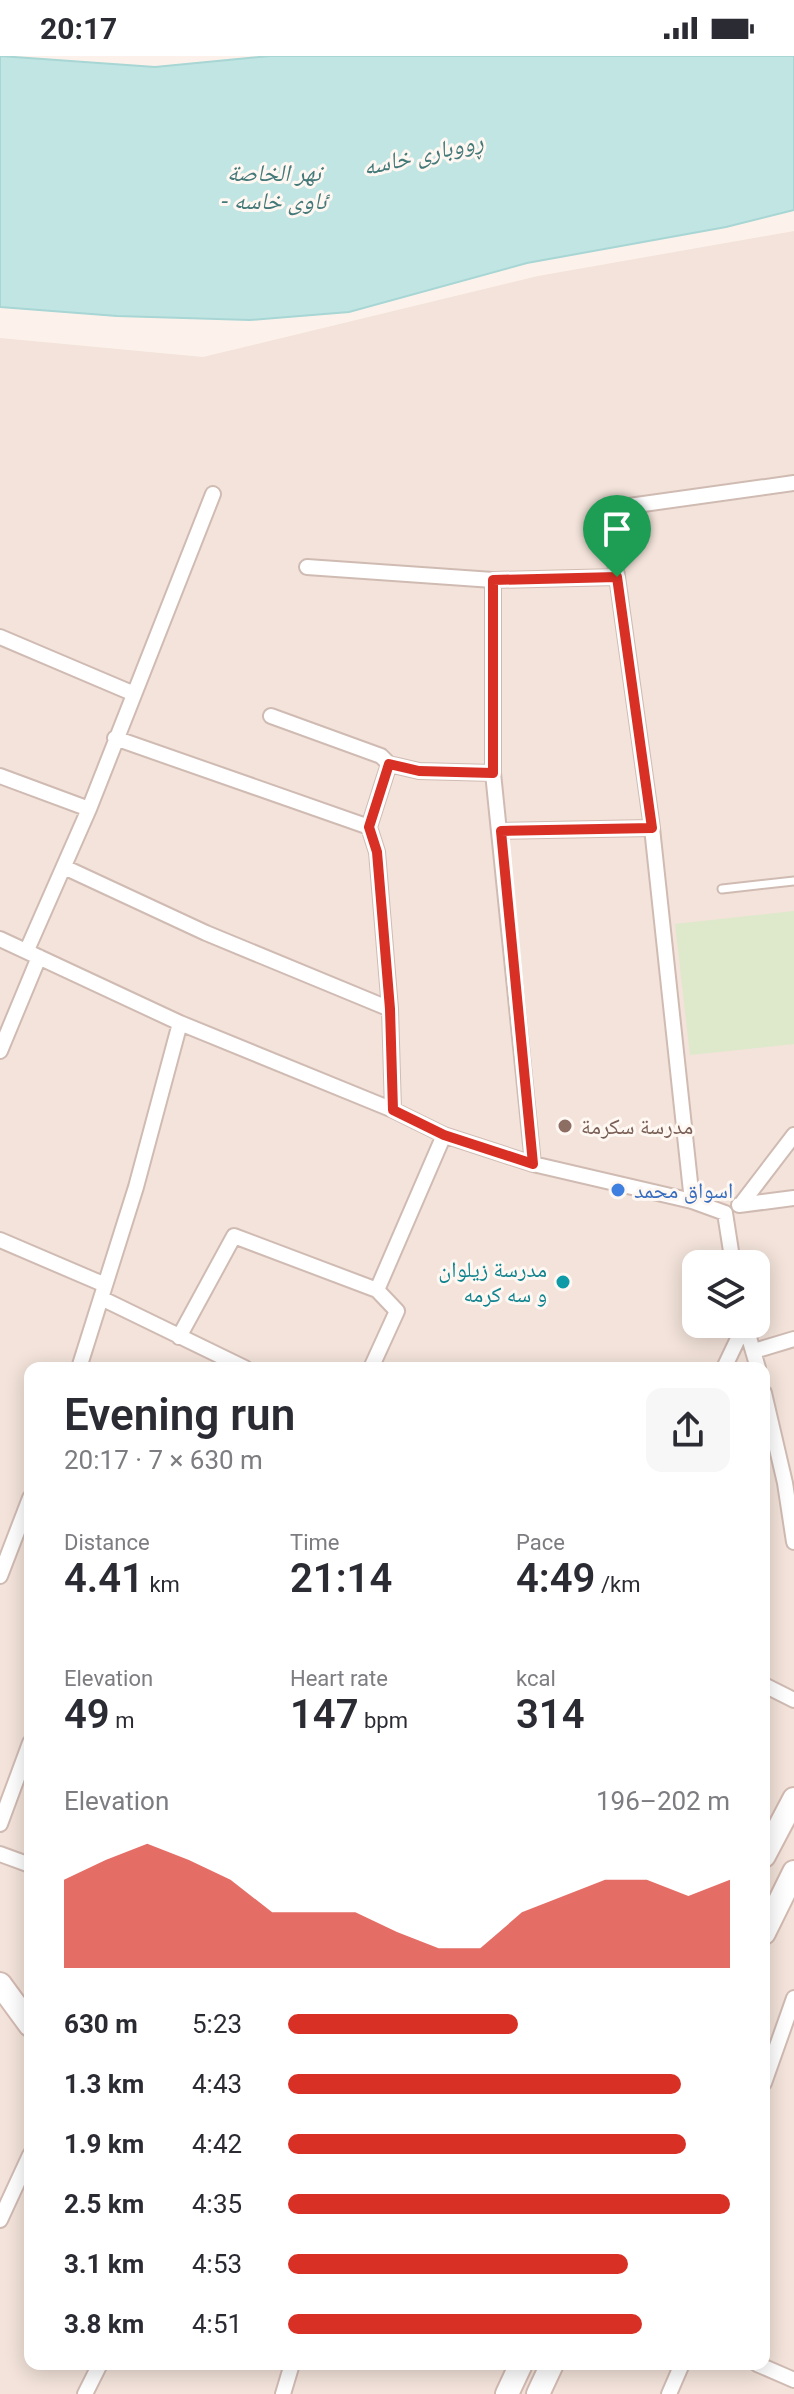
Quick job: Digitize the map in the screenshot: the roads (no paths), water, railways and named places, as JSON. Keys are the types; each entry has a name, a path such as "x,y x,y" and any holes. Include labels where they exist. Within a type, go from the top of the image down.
{"street":[{"path":"692,1201 652,828 610,526 622,507 794,483"},
{"path":"0,1051 64,867 213,494"},
{"path":"307,567 493,580 617,577"},
{"path":"493,580 493,773 533,1164"},
{"path":"0,637 132,693"},
{"path":"271,716 381,756 389,764 419,771 493,773"},
{"path":"115,738 369,827"},
{"path":"389,764 369,827 377,852 390,1009 393,1110"},
{"path":"0,776 89,809"},
{"path":"501,831 652,828"},
{"path":"64,867 206,933 390,1009"},
{"path":"0,939 180,1023 393,1110 444,1135 533,1164 692,1201 725,1213"},
{"path":"81,1362 136,1187 180,1023"},
{"path":"377,1290 444,1135"},
{"path":"725,1213 742,1203 794,1135"},
{"path":"742,1203 794,1198"},
{"path":"725,1213 731,1250"},
{"path":"179,1337 234,1236 377,1290 397,1311 374,1362"},
{"path":"0,1240 102,1291 179,1337 232,1362"},
{"path":"727,1362 738,1338"},
{"path":"750,1338 757,1362"},
{"path":"754,1351 794,1339"},
{"path":"770,1414 790,1482 794,1542"},
{"path":"0,1576 24,1514"},
{"path":"770,1688 794,1700"},
{"path":"0,1824 24,1759"},
{"path":"770,1844 794,1799"},
{"path":"0,1854 24,1863"},
{"path":"770,1921 793,1875"},
{"path":"0,1984 24,2017"},
{"path":"770,2066 794,1998"},
{"path":"0,2220 24,2168"},
{"path":"85,2394 97,2370"},
{"path":"283,2394 290,2370"},
{"path":"507,2394 518,2370"},
{"path":"538,2394 549,2370"},
{"path":"669,2394 679,2370"},
{"path":"770,2370 794,2380"}],"lane":[{"path":"722,889 794,881"}],"water":[{"name":"نهر الخاصة - ئاوی خاسە","path":"0,56 155,67 270,56 794,56 794,210 726,227 527,263 349,312 250,320 117,316 0,307"}],"place":[{"name":"مدرسة سكرمة","path":"565,1126"},
{"name":"اسواق محمد","path":"618,1190"},
{"name":"مدرسة زيلوان و سه كرمه","path":"563,1282"}],"water label":[{"name":"ڕووباری خاسە","path":"423,154"}]}
